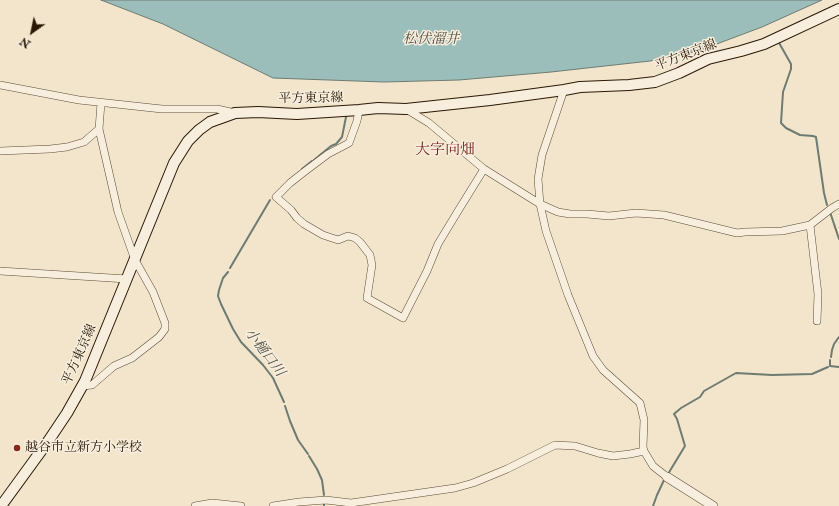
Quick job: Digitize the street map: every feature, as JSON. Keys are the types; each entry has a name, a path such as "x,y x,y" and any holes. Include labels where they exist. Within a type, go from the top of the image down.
{"main road":[{"name":"平方東京線","path":"1,506 49,440 67,413 82,386 90,370 174,163 188,141 210,122 235,113 258,112 297,114 378,108 406,109 490,100 580,87 629,85 654,82 667,78 708,59 764,44 839,9"}],"street":[{"path":"0,85 100,103 162,109 217,108 235,113"},
{"path":"564,90 542,154 538,179 540,204 546,231 568,295 593,356 603,370 640,403 644,420 643,447 653,466 667,477 713,506"},
{"path":"82,386 92,385 114,366 132,358 159,337 165,329 165,323 153,292 135,260 118,212 100,130 100,103"},
{"path":"406,109 430,123 484,169 540,204 554,210 570,214 609,216 636,213 664,215 738,233 782,231 810,225 839,204"},
{"path":"359,110 357,121 349,143 328,154 290,183 276,197 304,224 323,235 338,240 348,236 355,238 360,242 370,255 372,265 367,298 403,318 427,271 438,244 484,169"},
{"path":"0,151 67,147 84,142 100,130"},
{"path":"810,225 818,294 818,321"},
{"path":"0,271 127,279"},
{"path":"273,506 299,502 319,503 326,500 351,503 455,488 473,483 507,469 554,445 575,446 613,456 644,451"},
{"path":"195,506 212,503 241,506"}],"water":[{"name":"松伏溜井","path":"101,0 822,0 762,27 698,51 650,61 459,80 384,82 273,78 163,24"}],"waterway":[{"path":"778,41 791,64 791,69 783,92 781,123 786,128 800,135 816,137 827,205"},
{"name":"小樋口川","path":"314,160 331,146 336,144 342,137 346,117"},
{"name":"小樋口川","path":"302,169 312,161"},
{"name":"小樋口川","path":"230,268 270,200"},
{"path":"830,212 839,239"},
{"name":"小樋口川","path":"228,272 223,278 219,290 218,296 221,304 241,342 273,378 284,402"},
{"path":"831,357 834,344 839,337"},
{"path":"830,360 830,366 839,367"},
{"path":"668,474 685,446 677,419 674,414 700,397 704,391 736,373 772,375 812,374 828,367"},
{"name":"小樋口川","path":"285,406 298,440 308,454"},
{"name":"小樋口川","path":"309,456 322,480 324,495"},
{"name":"小樋口川","path":"653,506 665,478"}],"place":[{"name":"越谷市立新方小学校","path":"17,448"}],"district":[{"name":"大字向畑","path":"445,151"}]}
